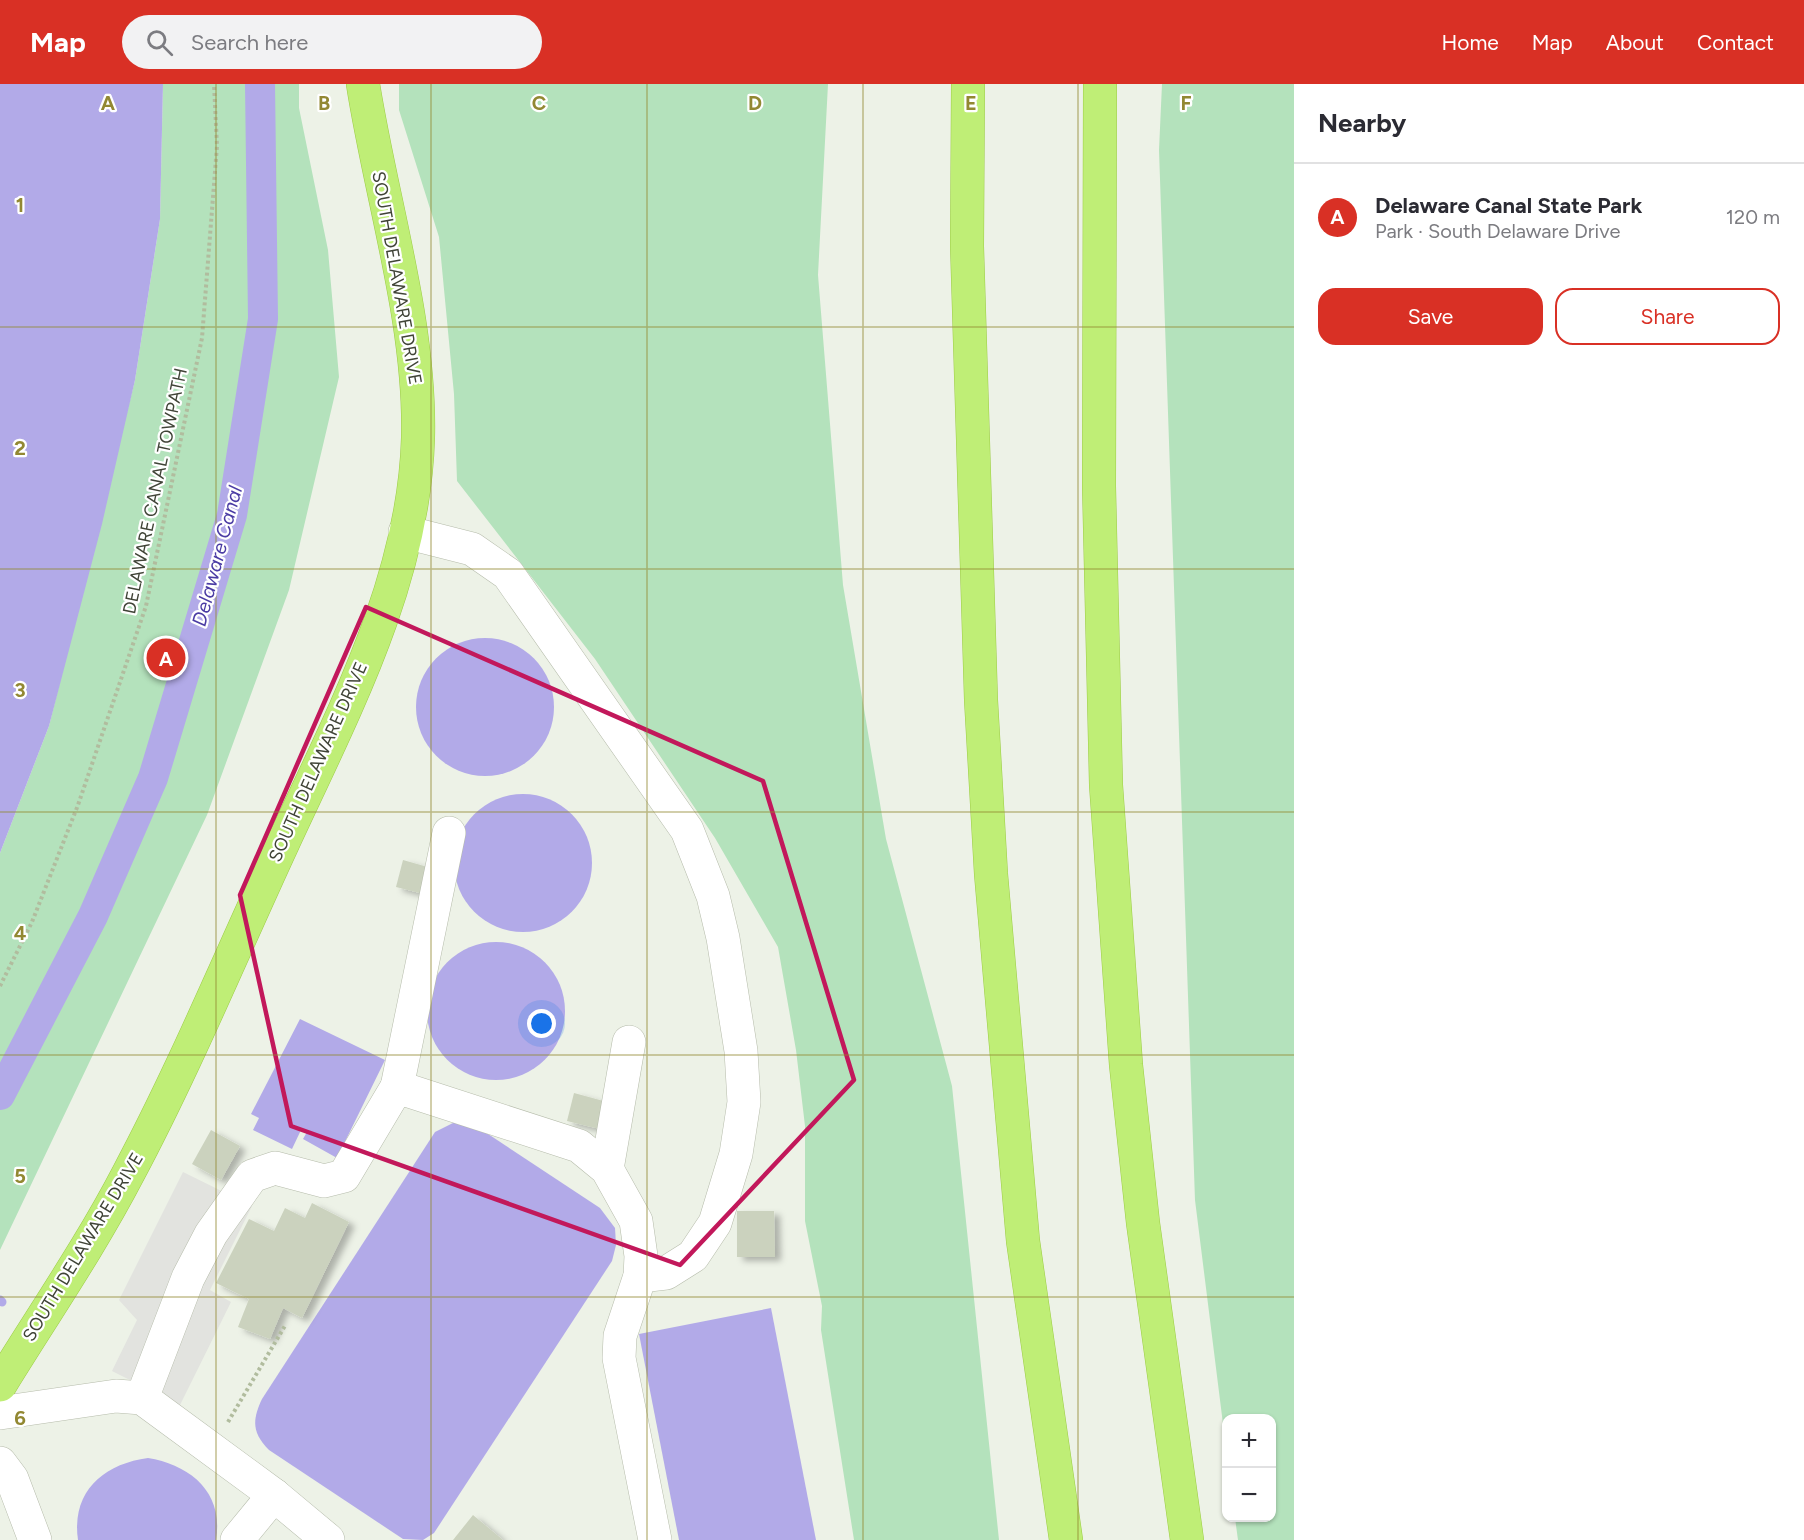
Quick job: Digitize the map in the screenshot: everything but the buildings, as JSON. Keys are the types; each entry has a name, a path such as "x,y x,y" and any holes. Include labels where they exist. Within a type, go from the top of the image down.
{"highway":[{"name":"SOUTH DELAWARE DRIVE","path":"0,1385 71,1275 143,1145 342,714 384,609 405,532 415,484 418,437 414,365 363,84"},
{"path":"968,84 967,246 981,700 990,862 1011,1131 1023,1241 1066,1540"},
{"path":"1100,84 1098,486 1106,785 1126,1065 1146,1246 1187,1540"}],"lane":[{"path":"405,532 472,549 508,574 687,830 713,896 723,938 741,1051 744,1102 736,1154 716,1223 693,1256 666,1273 640,1276"},
{"path":"142,1398 188,1278 211,1234 252,1176 275,1168 324,1181 344,1176 397,1087 449,833"},
{"path":"607,1169 629,1042"},
{"path":"397,1087 579,1146 607,1169 636,1221 640,1276 621,1336 619,1358 655,1540"},
{"path":"1043,1380 1060,1540"},
{"path":"0,1413 116,1396 142,1398 274,1495 328,1540"},
{"path":"0,1463 12,1479 35,1540"},
{"path":"237,1540 274,1495"}],"path":[{"name":"DELAWARE CANAL TOWPATH","path":"0,986 32,922 78,805 146,606 202,338 217,146 214,84"},
{"path":"212,1448 286,1323"}],"highlighted area":[{"path":"366,607 763,781 854,1080 680,1265 291,1126 240,895"}],"green space":[{"path":"163,84 299,84 299,108 328,250 339,377 289,590 207,815 0,1250 0,853 49,726 135,380 160,219"},
{"path":"399,84 828,84 818,275 843,585 886,839 952,1086 999,1540 854,1540 821,1330 822,1306 805,1221 805,1126 796,1050 778,947 715,838 595,659 457,481 454,394 439,237 399,110"},
{"path":"1162,84 1294,84 1294,1540 1238,1540 1236,1522 1276,1522 1276,1414 1222,1414 1222,1416 1195,1200 1159,150"}],"shaded area":[{"path":"0,84 163,84 160,219 135,380 102,524 49,726 0,853"},
{"path":"485,638 511,644 523,650 533,659 542,669 548,681 554,707 548,733 542,745 533,755 523,764 511,770 485,776 459,770 447,764 437,755 428,745 422,733 416,707 422,681 428,669 437,659 447,650 459,644"},
{"path":"523,794 549,800 561,806 571,815 580,825 586,837 592,863 586,889 580,901 571,911 561,920 549,926 523,932 497,926 485,920 475,911 466,901 460,889 454,863 460,837 466,825 475,815 485,806 497,800"},
{"path":"496,942 522,948 545,962 559,985 565,1011 559,1037 545,1060 522,1074 496,1080 470,1074 447,1060 433,1037 427,1011 433,985 447,962 470,948"},
{"path":"300,1019 385,1060 337,1158 303,1139 307,1132 301,1130 292,1149 253,1130 259,1118 251,1114"},
{"path":"455,1122 479,1128 600,1208 615,1228 616,1245 612,1261 434,1533 423,1540 403,1539 269,1450 259,1438 255,1420 262,1399 435,1132"},
{"path":"183,1172 252,1206 210,1290 231,1302 180,1405 112,1371 137,1320 119,1300"},
{"path":"771,1308 816,1540 679,1540 639,1334"},
{"path":"148,1458 177,1467 190,1474 201,1484 215,1508 216,1540 78,1540 77,1523 80,1508 85,1495 94,1483 117,1467"}],"waterway":[{"name":"Delaware Canal","path":"0,1095 93,916 153,778 232,515 263,319 260,84"}],"place":[{"name":"Delaware Canal State Park","path":"166,658"}]}
